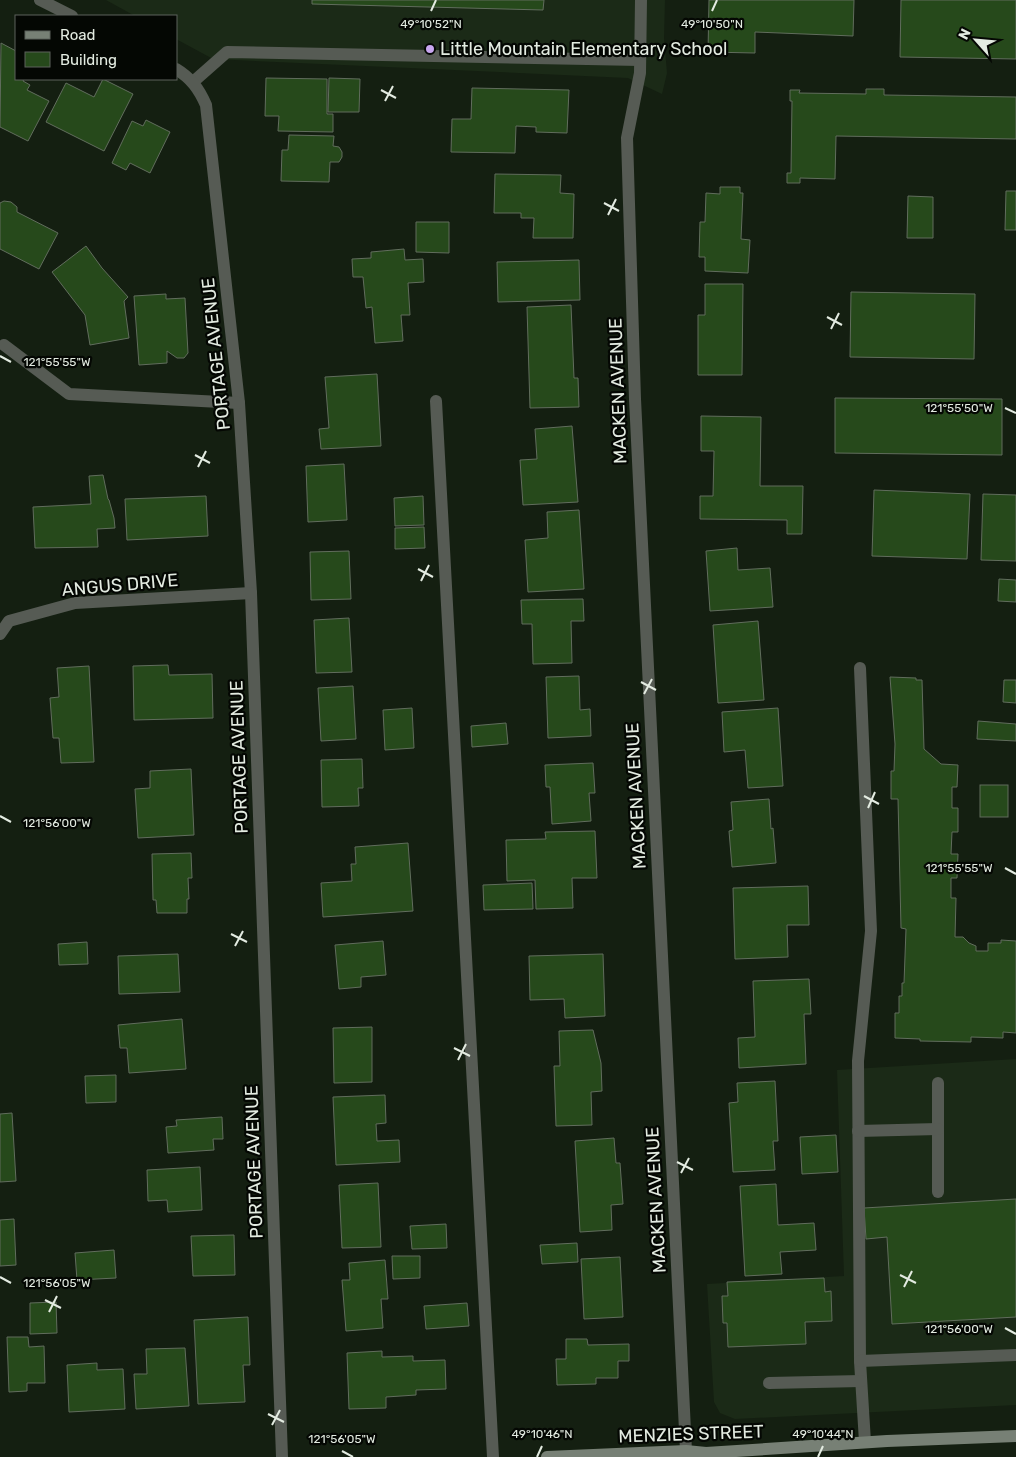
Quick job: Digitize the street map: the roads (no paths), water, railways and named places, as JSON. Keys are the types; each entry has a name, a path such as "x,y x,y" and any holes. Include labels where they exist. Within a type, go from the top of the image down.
{"street":[{"path":"40,0 70,15"},
{"name":"MACKEN AVENUE","path":"641,0 640,73 627,138 635,399 686,1451"},
{"path":"193,82 227,52 640,60"},
{"name":"PORTAGE AVENUE","path":"178,71 193,82 201,94 206,105 209,120 240,403 251,593 282,1457"},
{"path":"4,344 69,394 240,403"},
{"path":"436,401 493,1457"},
{"name":"ANGUS DRIVE","path":"0,634 9,621 75,603 251,593"},
{"path":"860,668 871,931 858,1061 860,1361 865,1442"},
{"path":"938,1083 938,1192"},
{"path":"858,1131 938,1129"},
{"path":"860,1361 1016,1356"},
{"path":"769,1383 861,1382"},
{"name":"MENZIES STREET","path":"547,1457 686,1451 706,1455 865,1442 1016,1436"}],"place":[{"name":"Little Mountain Elementary School","path":"430,49"}]}
